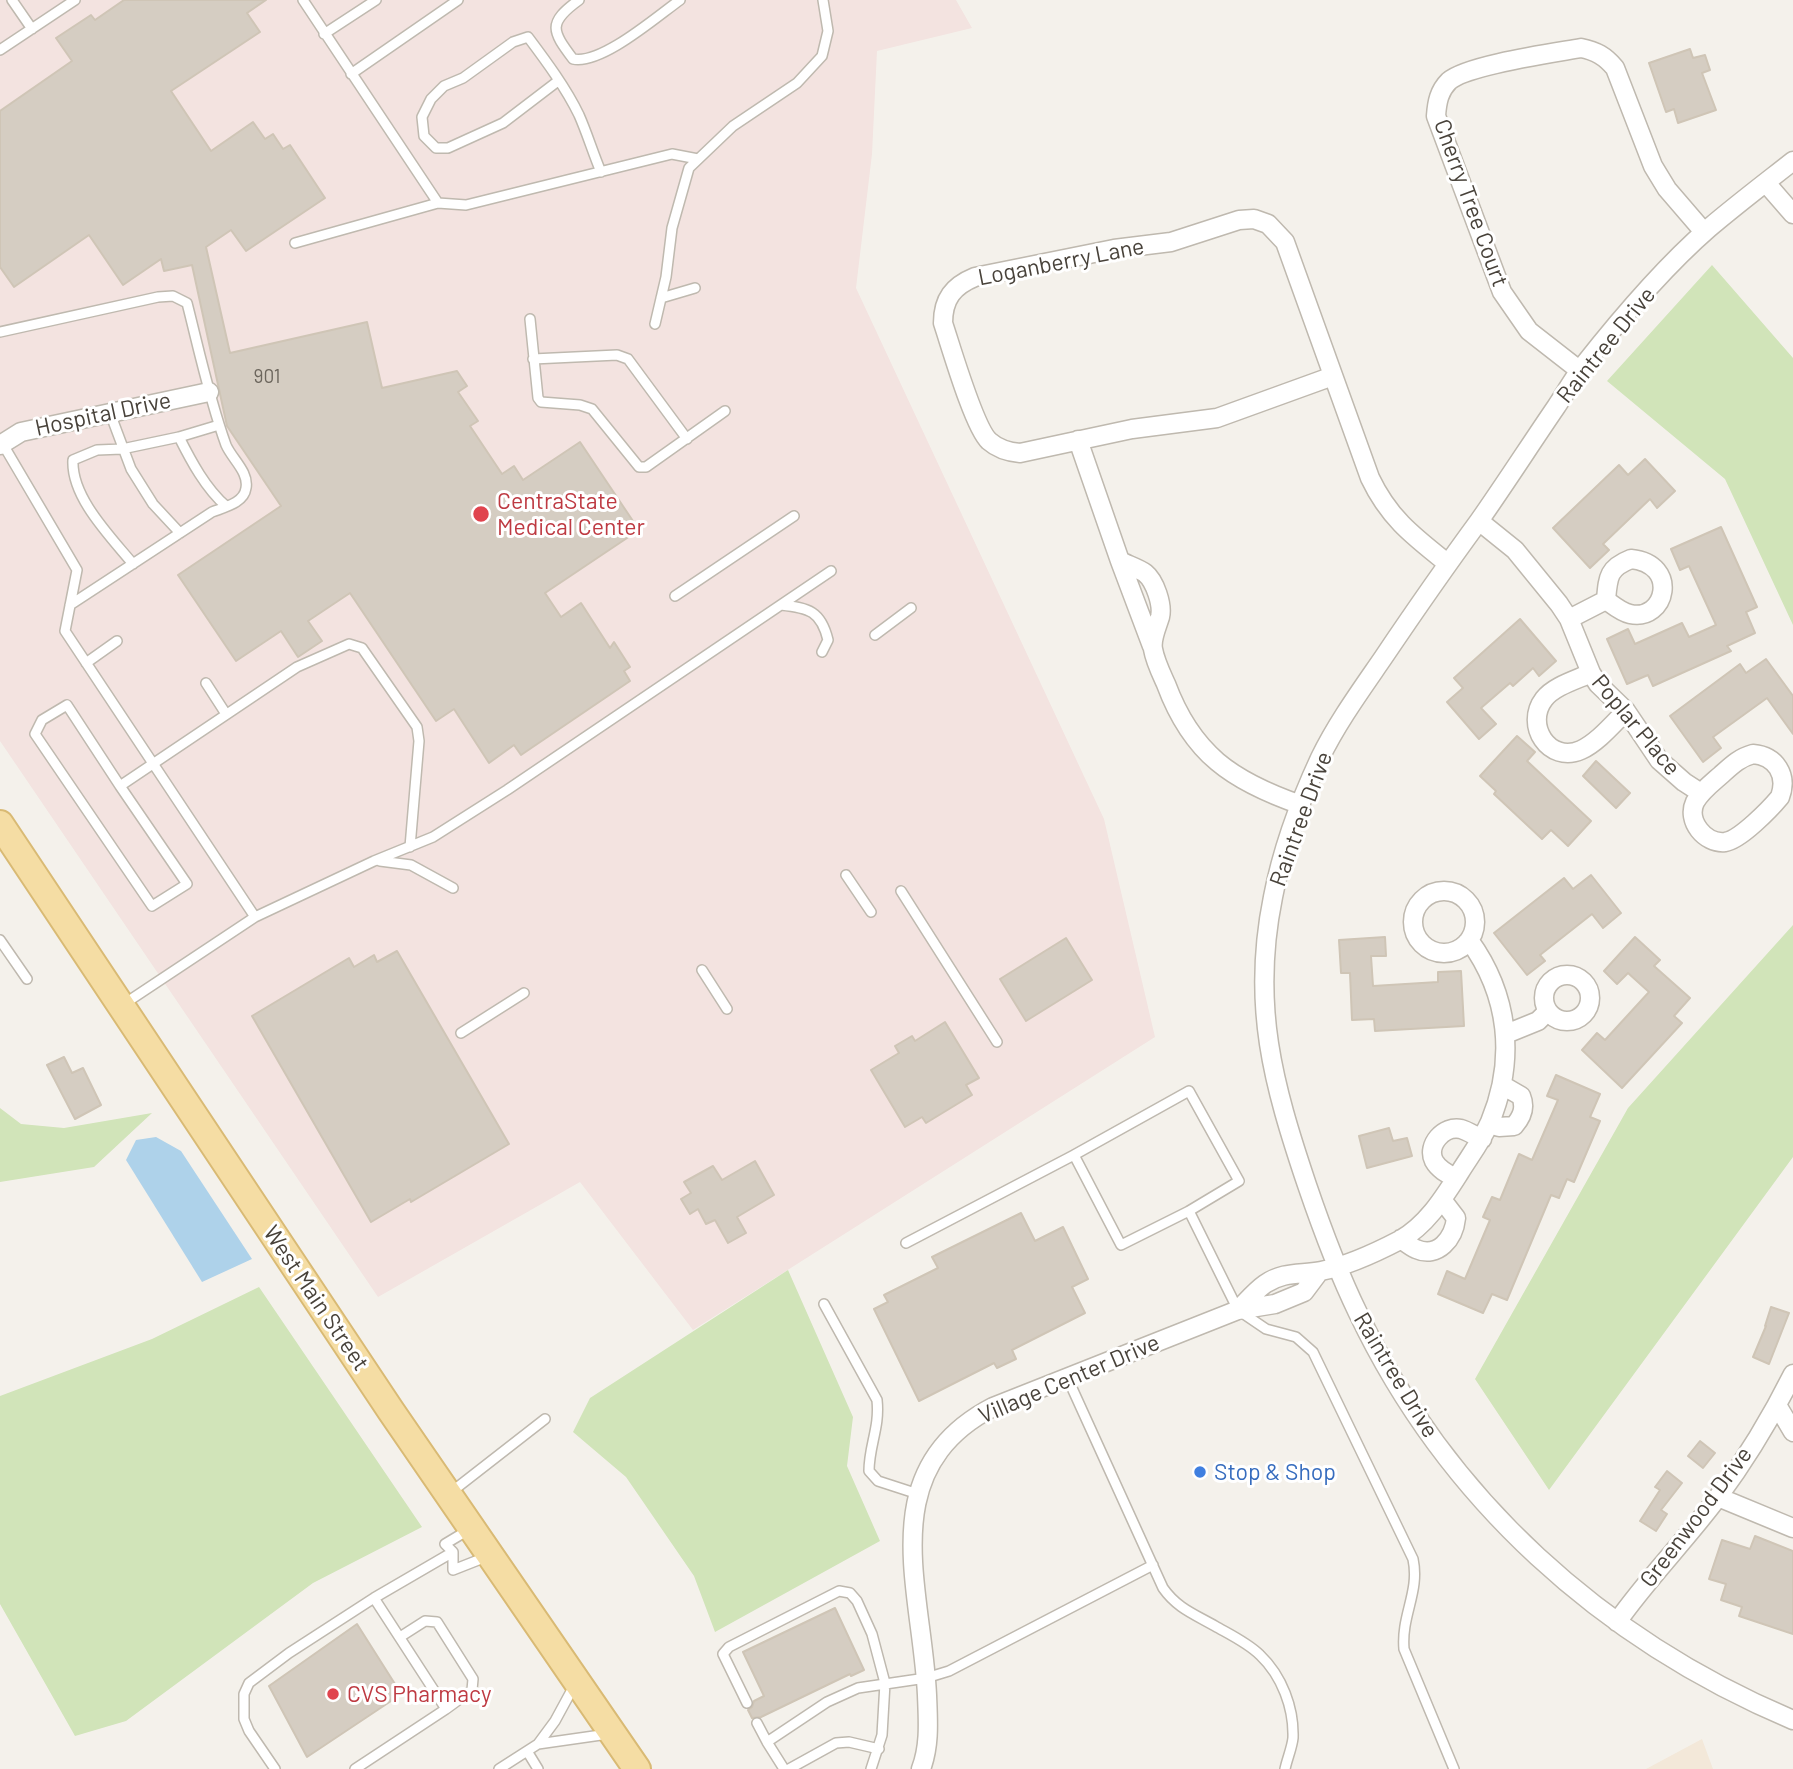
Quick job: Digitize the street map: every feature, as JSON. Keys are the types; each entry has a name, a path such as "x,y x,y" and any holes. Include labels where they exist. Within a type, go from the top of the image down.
{"main road":[{"name":"West Main Street","path":"4,838 122,1005 448,1494 637,1769"}],"street":[{"name":"Cherry Tree Court","path":"1579,370 1530,331 1502,292 1436,116 1440,92 1448,82 1469,71 1581,48 1593,50 1606,57 1615,68 1653,166 1667,189 1704,232"},
{"name":"Raintree Drive","path":"1793,161 1704,232 1642,296 1579,370 1335,731 1301,805 1278,873 1266,940 1264,1012 1274,1076 1287,1127 1338,1267 1358,1314 1384,1362 1432,1437 1472,1489 1509,1529 1573,1590 1648,1645 1745,1700 1793,1720"},
{"path":"1766,183 1793,215"},
{"name":"Loganberry Lane","path":"1333,376 1217,418 1132,429 1020,453 1010,452 999,448 983,433 943,323 943,311 947,299 961,283 975,277 1114,249 1171,242 1239,220 1254,219 1268,224 1285,242 1380,499 1397,522 1447,563"},
{"name":"Hospital Drive","path":"1,443 21,432 209,392"},
{"path":"1077,440 1120,561 1146,573 1158,598 1161,612 1152,646 1173,703 1186,728 1204,750 1227,771 1254,787 1301,805"},
{"name":"Poplar Place","path":"1479,521 1515,550 1559,604 1598,684 1626,711 1659,760 1701,793"},
{"path":"1569,620 1606,600"},
{"path":"1591,673 1545,698 1537,710 1536,720 1541,739 1550,748 1561,752 1582,749 1626,711"},
{"path":"1753,754 1773,760 1783,779 1783,788 1775,803 1737,837 1726,842 1713,841 1698,830 1693,805 1701,793 1741,758 1753,754"},
{"name":"Village Center Drive","path":"921,1769 927,1754 926,1678 912,1522 918,1494 932,1462 943,1446 965,1424 993,1407 1238,1310 1265,1284 1295,1272 1319,1272 1338,1267 1401,1239 1443,1201 1485,1131 1502,1085 1507,1046 1495,984 1483,959 1469,940"},
{"path":"1506,1034 1538,1021 1548,1012"},
{"path":"1456,1178 1442,1171 1434,1161 1432,1154 1436,1140 1441,1134 1452,1129 1485,1131 1514,1126 1524,1109 1521,1096 1502,1085"},
{"path":"1401,1239 1417,1250 1428,1251 1438,1249 1449,1241 1455,1230 1456,1218 1443,1201"},
{"name":"Greenwood Drive","path":"1617,1622 1642,1587 1718,1497 1777,1405 1793,1374"},
{"path":"1777,1405 1793,1432"},
{"path":"1718,1497 1793,1528"}],"lane":[{"path":"12,0 32,29"},
{"path":"0,51 75,0"},
{"path":"303,0 438,203"},
{"path":"324,34 376,0"},
{"path":"351,74 458,0"},
{"path":"579,0 565,10 555,31 558,41 573,59 583,61 607,53 680,0"},
{"path":"655,324 672,228 690,168 733,126 797,83 822,56 828,31 823,0"},
{"path":"558,81 503,123 449,148 436,148 424,136 422,117 431,99 444,86 463,78 513,42 528,37 558,81 579,115 601,172"},
{"path":"295,243 438,203 466,205 672,154 698,159"},
{"path":"661,298 695,288"},
{"path":"0,332 158,297 173,296 187,303 219,425 229,452 245,475 246,487 243,496 212,512 70,606"},
{"path":"530,319 536,395 541,402 580,405 592,409 639,467 646,467 725,411"},
{"path":"533,359 617,355 628,359 687,439"},
{"path":"110,413 131,469 153,504 180,533"},
{"path":"133,564 91,512 72,473 73,460 97,450 122,449 219,425"},
{"path":"179,437 191,462 213,495 226,506"},
{"path":"1,443 77,570 65,631 255,917"},
{"path":"675,596 794,516"},
{"path":"122,1005 255,917 374,861 433,837 508,790 831,571"},
{"path":"781,605 816,614 828,640 821,652"},
{"path":"875,635 911,608"},
{"path":"86,663 117,641"},
{"path":"120,786 297,667 349,644 362,648 417,727 419,741 410,846"},
{"path":"206,683 226,714"},
{"path":"67,705 120,786 187,884 152,906 34,734 42,720 67,705"},
{"path":"374,861 411,865 453,888"},
{"path":"846,875 871,912"},
{"path":"901,891 997,1042"},
{"path":"0,940 27,979"},
{"path":"702,970 727,1009"},
{"path":"461,1033 524,993"},
{"path":"906,1243 1189,1091 1240,1181 1189,1211 1121,1245 1074,1155"},
{"path":"1189,1211 1238,1310 1266,1329 1296,1337 1313,1352 1408,1550 1416,1574 1402,1632 1404,1649 1454,1769"},
{"path":"824,1304 877,1400 879,1418 869,1457 869,1471 878,1481 918,1494"},
{"path":"1067,1377 1163,1588 1183,1610 1228,1633 1260,1654 1280,1681 1291,1709 1293,1740 1285,1769"},
{"path":"448,1494 545,1419"},
{"path":"471,1528 444,1544 453,1552 453,1570 490,1556"},
{"path":"275,1769 244,1719 244,1695 249,1683 289,1653 374,1598 453,1552"},
{"path":"767,1742 827,1702 858,1688 926,1678 949,1671 1153,1565"},
{"path":"747,1703 723,1654 729,1647 839,1591 850,1593 857,1601 872,1634 885,1683 885,1717 879,1749 871,1769"},
{"path":"374,1598 446,1709"},
{"path":"355,1769 472,1689 473,1679 437,1622 425,1621 400,1637"},
{"path":"499,1769 538,1744 555,1721 577,1681"},
{"path":"757,1723 786,1769 836,1743 849,1742 879,1749"},
{"path":"538,1744 612,1733"},
{"path":"527,1751 538,1769"}],"shaded area":[{"name":"CentraState Medical Center","path":"0,0 956,0 972,28 877,51 872,154 856,288 1104,819 1155,1037 693,1330 580,1182 378,1297 0,741"},
{"path":"1702,1739 1713,1769 1646,1769"}],"green space":[{"path":"1712,265 1793,358 1793,625 1725,479 1607,381"},
{"path":"1793,925 1793,1157 1549,1490 1475,1379 1628,1108"},
{"path":"0,1108 21,1124 64,1128 152,1113 94,1167 0,1182"},
{"path":"788,1270 853,1417 847,1466 880,1541 715,1632 694,1576 626,1477 573,1432 590,1398"},
{"path":"259,1287 422,1527 313,1583 126,1721 75,1736 0,1604 0,1396 152,1339"}],"water":[{"path":"156,1137 181,1151 252,1259 202,1282 126,1160 136,1140"}],"building":[{"name":"CentraState Medical Center","path":"124,0 266,0 247,13 260,32 171,91 211,151 253,122 265,139 273,134 283,149 290,145 325,198 246,251 231,230 206,247 230,353 367,322 382,388 457,371 467,386 458,392 478,421 470,426 502,474 514,466 523,480 580,442 639,530 545,593 561,617 581,603 610,648 614,642 630,667 624,671 630,681 521,755 514,745 489,763 454,709 436,721 350,593 308,621 322,641 298,657 281,631 236,661 178,575 281,506 227,426 192,265 164,271 161,259 123,285 89,235 14,287 0,267 0,111 72,61 56,38 91,15 95,20"},
{"path":"1690,49 1693,58 1705,55 1710,70 1702,73 1716,110 1678,123 1674,109 1666,112 1649,63"},
{"path":"1645,459 1675,491 1657,508 1650,499 1603,544 1609,550 1590,568 1553,528 1619,465 1628,475"},
{"path":"1721,527 1757,607 1746,612 1755,633 1727,646 1731,651 1653,686 1648,675 1627,684 1607,639 1628,629 1635,644 1682,623 1689,637 1716,625 1689,566 1680,570 1671,549"},
{"path":"1520,619 1556,661 1539,676 1533,668 1513,686 1510,683 1481,708 1496,724 1479,739 1447,702 1463,688 1454,678"},
{"path":"1766,659 1793,696 1793,734 1767,698 1713,737 1721,748 1703,762 1670,716 1740,664 1746,673"},
{"path":"1517,736 1535,752 1527,761 1591,821 1568,846 1551,830 1542,839 1494,794 1496,791 1480,776"},
{"path":"1596,761 1630,793 1616,808 1583,776"},
{"path":"1591,875 1621,913 1603,928 1592,914 1540,955 1545,961 1527,975 1494,933 1564,878 1573,889"},
{"path":"1385,937 1386,956 1371,956 1373,986 1438,982 1438,972 1461,971 1464,1026 1375,1031 1374,1019 1352,1020 1350,973 1341,973 1339,940"},
{"path":"1635,937 1660,960 1654,966 1690,998 1674,1016 1682,1023 1622,1088 1582,1050 1597,1033 1605,1040 1649,992 1628,973 1617,984 1604,971"},
{"path":"1066,938 1092,980 1026,1021 1000,979"},
{"path":"397,951 509,1144 411,1202 410,1199 371,1222 252,1016 349,958 354,967 374,955 377,962"},
{"path":"945,1022 979,1078 966,1085 972,1095 926,1123 922,1117 905,1127 871,1070 899,1053 895,1046 912,1036 915,1041"},
{"path":"64,1057 72,1073 83,1068 101,1105 75,1119 47,1065"},
{"path":"1556,1075 1600,1094 1590,1117 1600,1121 1574,1182 1567,1179 1559,1198 1551,1195 1507,1300 1492,1294 1483,1313 1438,1294 1447,1271 1465,1279 1490,1220 1483,1217 1492,1197 1500,1200 1519,1154 1532,1160 1558,1100 1547,1096"},
{"path":"1389,1128 1393,1141 1407,1138 1412,1156 1367,1168 1359,1136"},
{"path":"755,1161 774,1195 737,1217 746,1233 728,1243 715,1220 706,1224 698,1209 690,1214 681,1199 691,1193 684,1182 713,1166 722,1180"},
{"path":"1021,1213 1035,1241 1063,1227 1088,1279 1072,1287 1085,1313 1012,1350 1016,1359 997,1368 994,1363 919,1401 874,1309 888,1302 884,1295 938,1268 932,1257"},
{"path":"1771,1307 1789,1313 1769,1364 1753,1357"},
{"path":"1700,1441 1715,1453 1703,1468 1688,1456"},
{"path":"1667,1471 1682,1483 1661,1510 1667,1514 1656,1531 1640,1521 1660,1490 1655,1487"},
{"path":"1755,1536 1793,1551 1793,1634 1739,1616 1742,1607 1721,1600 1726,1584 1709,1579 1722,1540 1750,1549"},
{"path":"835,1608 864,1670 851,1676 850,1674 761,1717 752,1718 748,1710 754,1701 764,1696 743,1652"},
{"name":"CVS Pharmacy","path":"357,1624 395,1684 391,1701 307,1757 269,1686"}],"place":[{"name":"CentraState Medical Center","path":"481,514"},
{"name":"Stop & Shop","path":"1200,1472"},
{"name":"CVS Pharmacy","path":"333,1694"}]}
